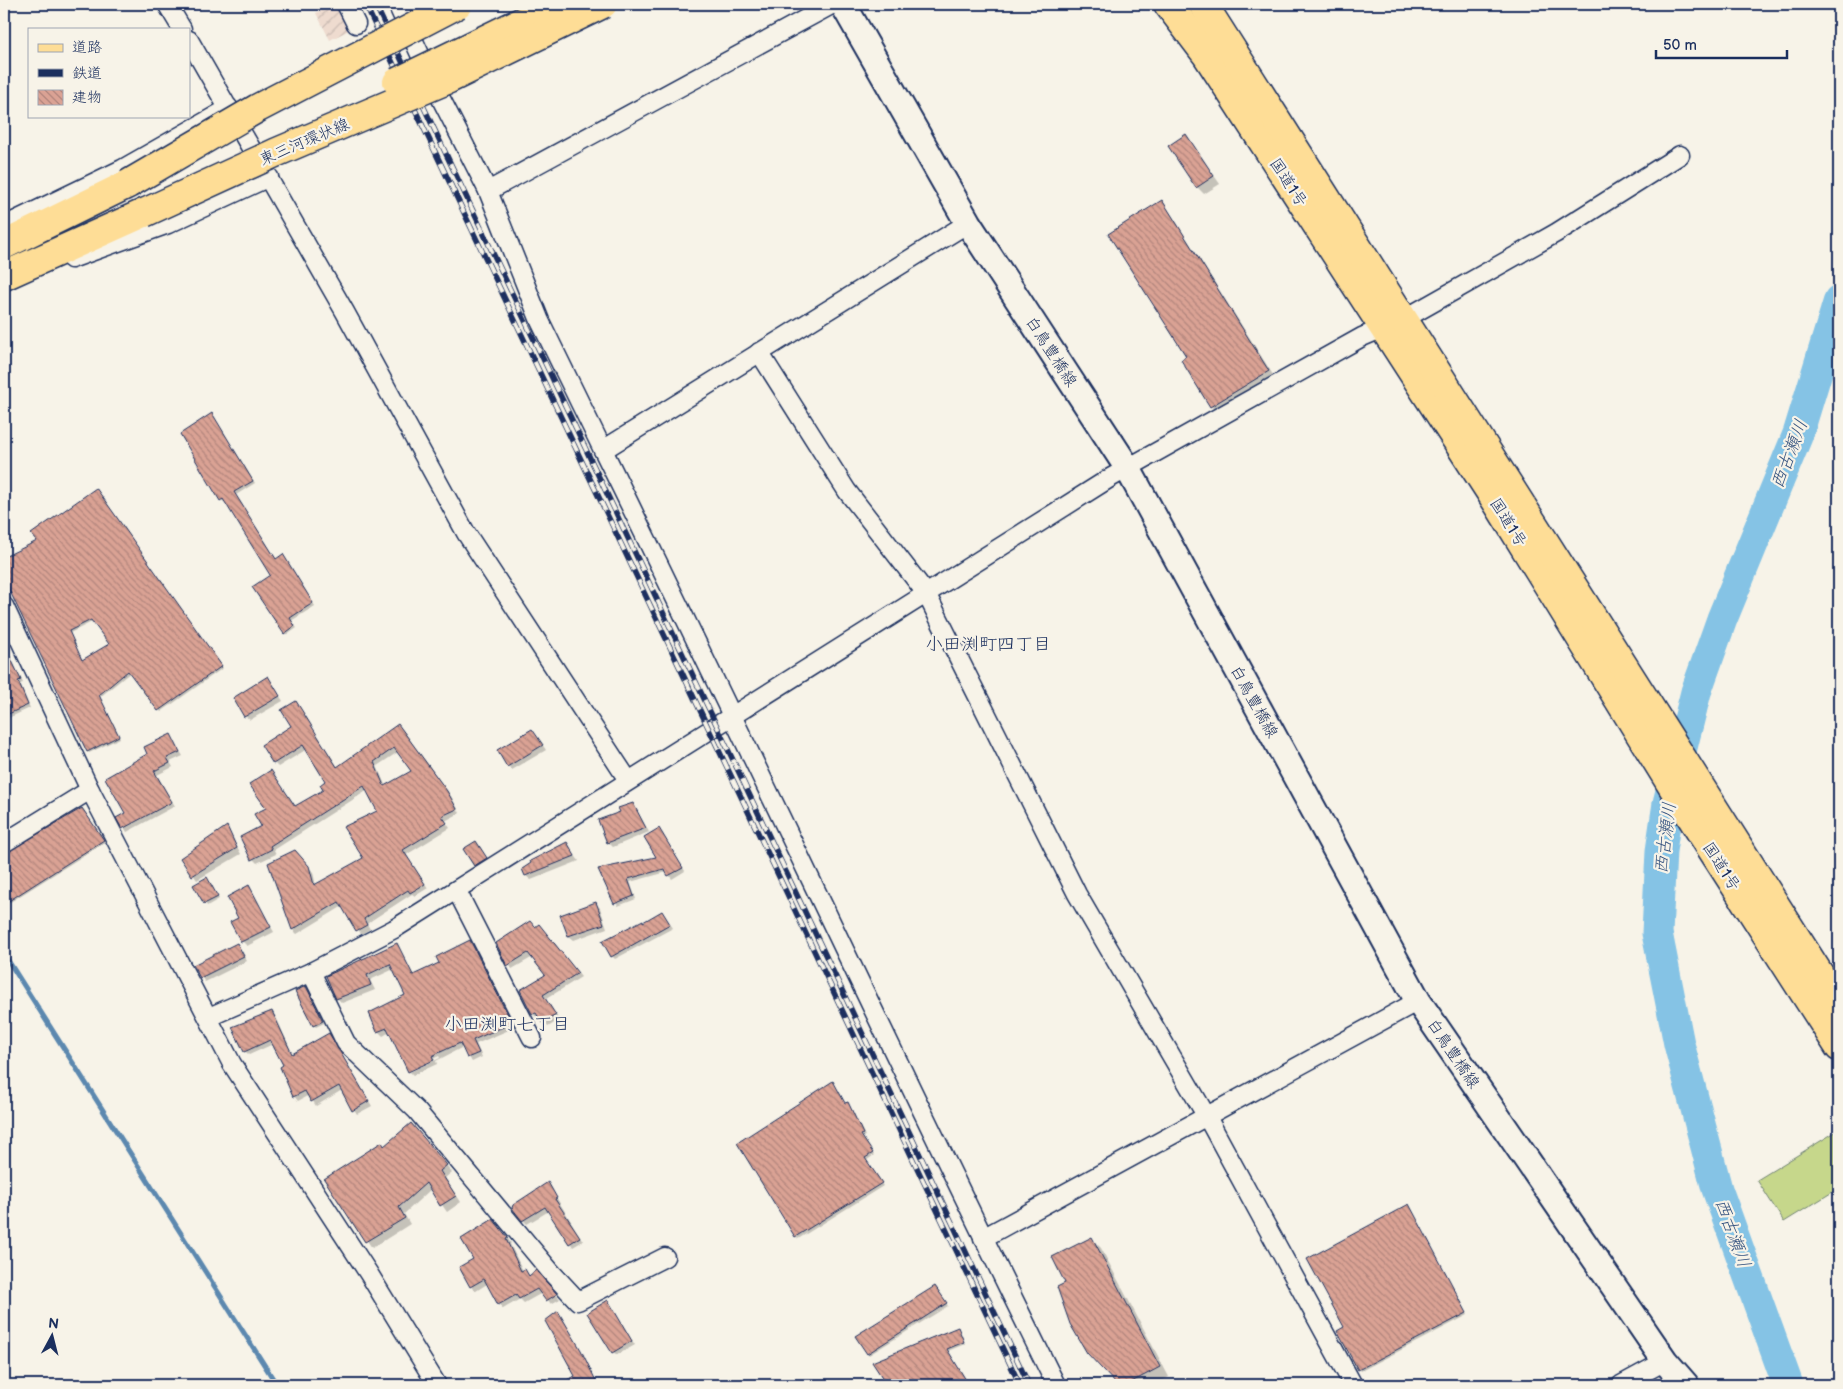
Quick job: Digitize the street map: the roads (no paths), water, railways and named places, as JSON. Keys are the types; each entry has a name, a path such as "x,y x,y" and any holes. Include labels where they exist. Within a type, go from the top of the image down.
{"main road":[{"name":"東三河環状線","path":"4,276 136,199 258,108 458,4"},
{"name":"東三河環状線","path":"4,259 389,86 558,4"},
{"name":"東三河環状線","path":"4,245 275,153 448,79 604,4"},
{"name":"白鳥豊橋線","path":"843,4 968,223 1127,467 1418,1001 1665,1361 1686,1385"},
{"name":"国道1号","path":"1168,4 1393,324 1662,725 1839,1005"},
{"name":"国道1号","path":"1203,4 1496,501 1698,828 1839,1047"}],"street":[{"path":"167,4 181,28"},
{"path":"346,4 356,24"},
{"path":"488,191 833,4"},
{"path":"402,6 435,87 488,191 540,322 734,716 983,1238 1056,1385"},
{"path":"190,42 269,177 466,533 628,780"},
{"path":"4,226 122,169 229,108"},
{"path":"209,1017 311,972 394,929 1127,467 1362,338 1393,324 1556,233 1680,155"},
{"path":"4,290 58,264 168,224 269,177"},
{"path":"603,450 968,223"},
{"path":"759,352 847,491 926,593 1077,894 1207,1117 1353,1385"},
{"path":"4,606 90,790 232,1064 369,1274 437,1385"},
{"path":"4,843 90,790"},
{"path":"457,891 532,1038"},
{"path":"311,972 346,1043 417,1111 551,1272 578,1301 665,1257"},
{"path":"983,1238 1418,1001"},
{"path":"1621,1385 1665,1361"}],"waterway":[{"name":"西古瀬川","path":"1788,1385 1717,1189 1679,1044 1657,933 1661,851 1668,803 1696,692 1722,619 1798,434 1839,300"},
{"path":"4,954 277,1385"}],"railway":[{"path":"365,4 1020,1385"},
{"path":"375,4 1029,1385"}],"district":[{"name":"小田渕町四丁目","path":"988,644"},
{"name":"小田渕町七丁目","path":"507,1024"}]}
